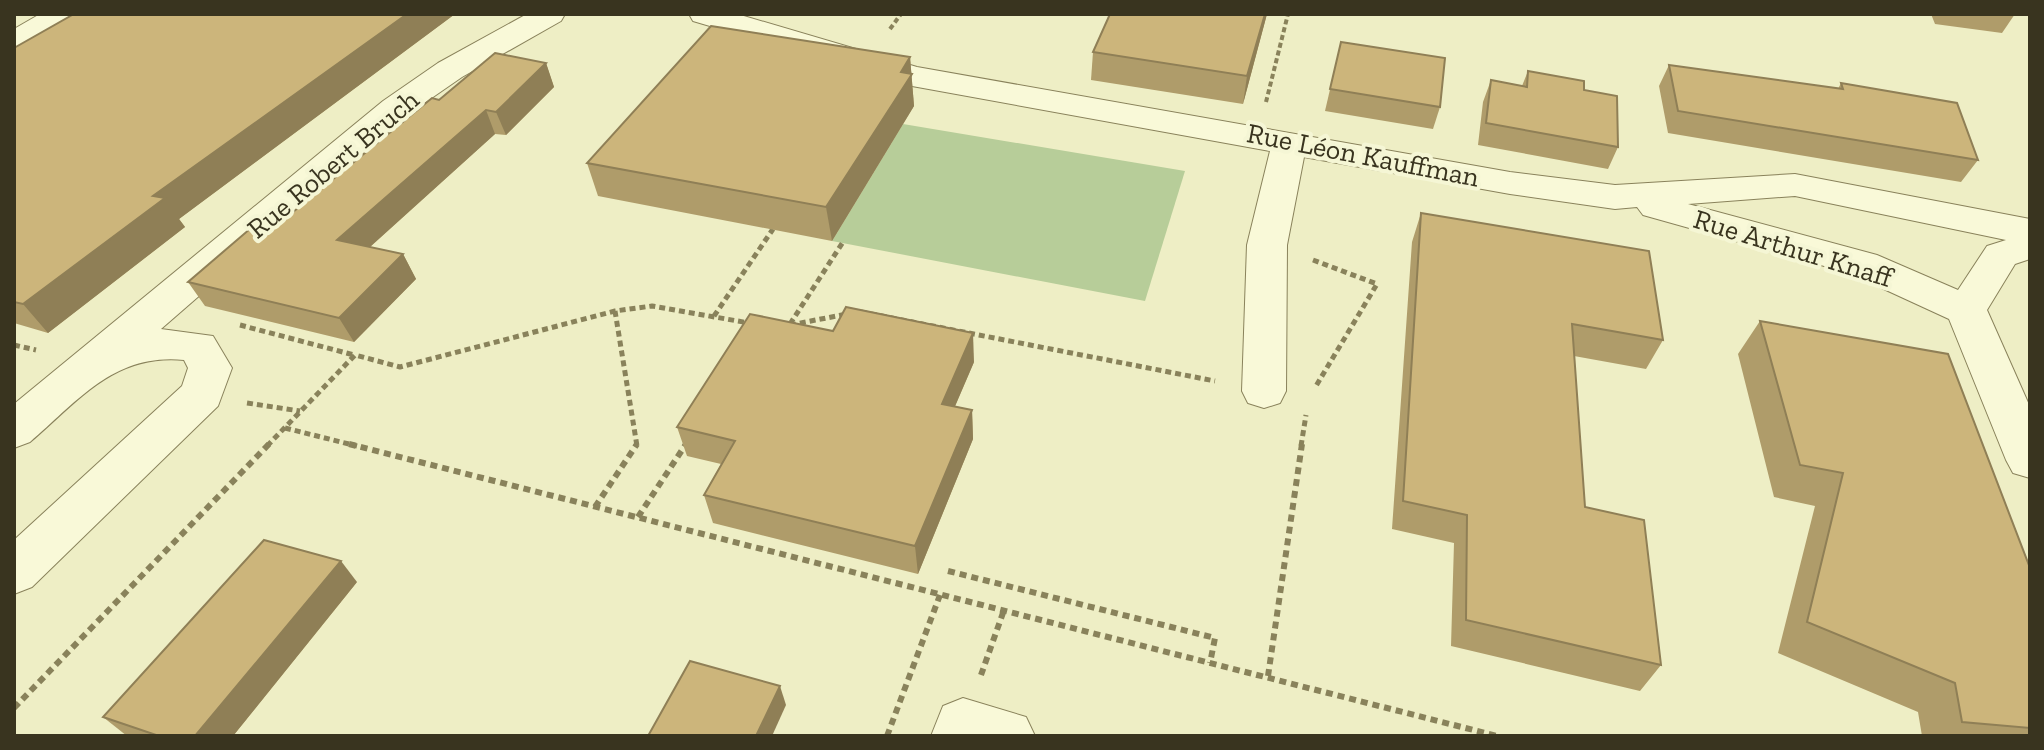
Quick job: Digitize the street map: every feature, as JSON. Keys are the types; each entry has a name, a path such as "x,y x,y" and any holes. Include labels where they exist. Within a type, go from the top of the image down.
{"street":[{"path":"14,42 62,14"},
{"name":"Rue Robert Bruch","path":"14,430 395,108 450,70 550,14"},
{"name":"Rue Léon Kauffman","path":"704,14 912,76 1274,138 1510,183 1615,197 1795,185 2030,232"},
{"path":"1264,391 1267,245 1274,138"},
{"name":"Rue Arthur Knaff","path":"1615,197 1863,264 1966,310"},
{"path":"2030,245 2001,255 1966,310 2030,460"},
{"name":"Rue Robert Bruch","path":"14,572 34,546 202,394 210,368 198,347 171,341 132,347 93,364"}],"path":[{"path":"1274,138 1288,14"},
{"path":"714,316 773,229"},
{"path":"790,325 843,242"},
{"path":"1308,399 1377,284 1341,269"},
{"path":"162,306 400,367 615,311 652,306 757,325"},
{"path":"595,507 637,446 615,311"},
{"path":"780,326 868,311 1264,391"},
{"path":"14,708 355,355"},
{"path":"285,427 1497,736"},
{"path":"638,517 690,438"},
{"path":"1268,676 1297,465"},
{"path":"948,571 1215,638 1210,663"},
{"path":"887,736 940,594"},
{"path":"976,732 1004,610"}],"green space":[{"path":"903,124 1185,171 1145,301 832,241"}],"building":[{"path":"74,14 407,14 153,196 165,198 23,304 14,302 14,48"},
{"path":"1110,14 1265,14 1247,76 1093,52"},
{"path":"711,26 910,57 901,72 912,74 826,207 587,163"},
{"path":"1341,42 1445,58 1440,107 1330,89"},
{"path":"495,53 546,63 496,112 486,110 337,240 403,254 339,318 188,282 258,222 276,226 432,98 439,100"},
{"path":"1669,65 1843,89 1841,83 1957,103 1978,160 1678,111"},
{"path":"1528,71 1584,81 1584,90 1617,96 1618,147 1486,123 1491,80 1527,87"},
{"path":"1421,213 1649,251 1663,340 1572,324 1585,507 1644,520 1661,665 1466,620 1467,515 1403,501"},
{"path":"846,307 973,333 942,404 972,410 915,546 704,495 735,441 677,427 750,314 833,331"},
{"path":"1760,321 1948,354 2030,568 2030,728 1962,722 1955,683 1807,622 1843,473 1800,465"},
{"path":"264,540 341,561 195,736 159,736 103,717"},
{"path":"690,661 780,686 756,736 648,736"}]}
